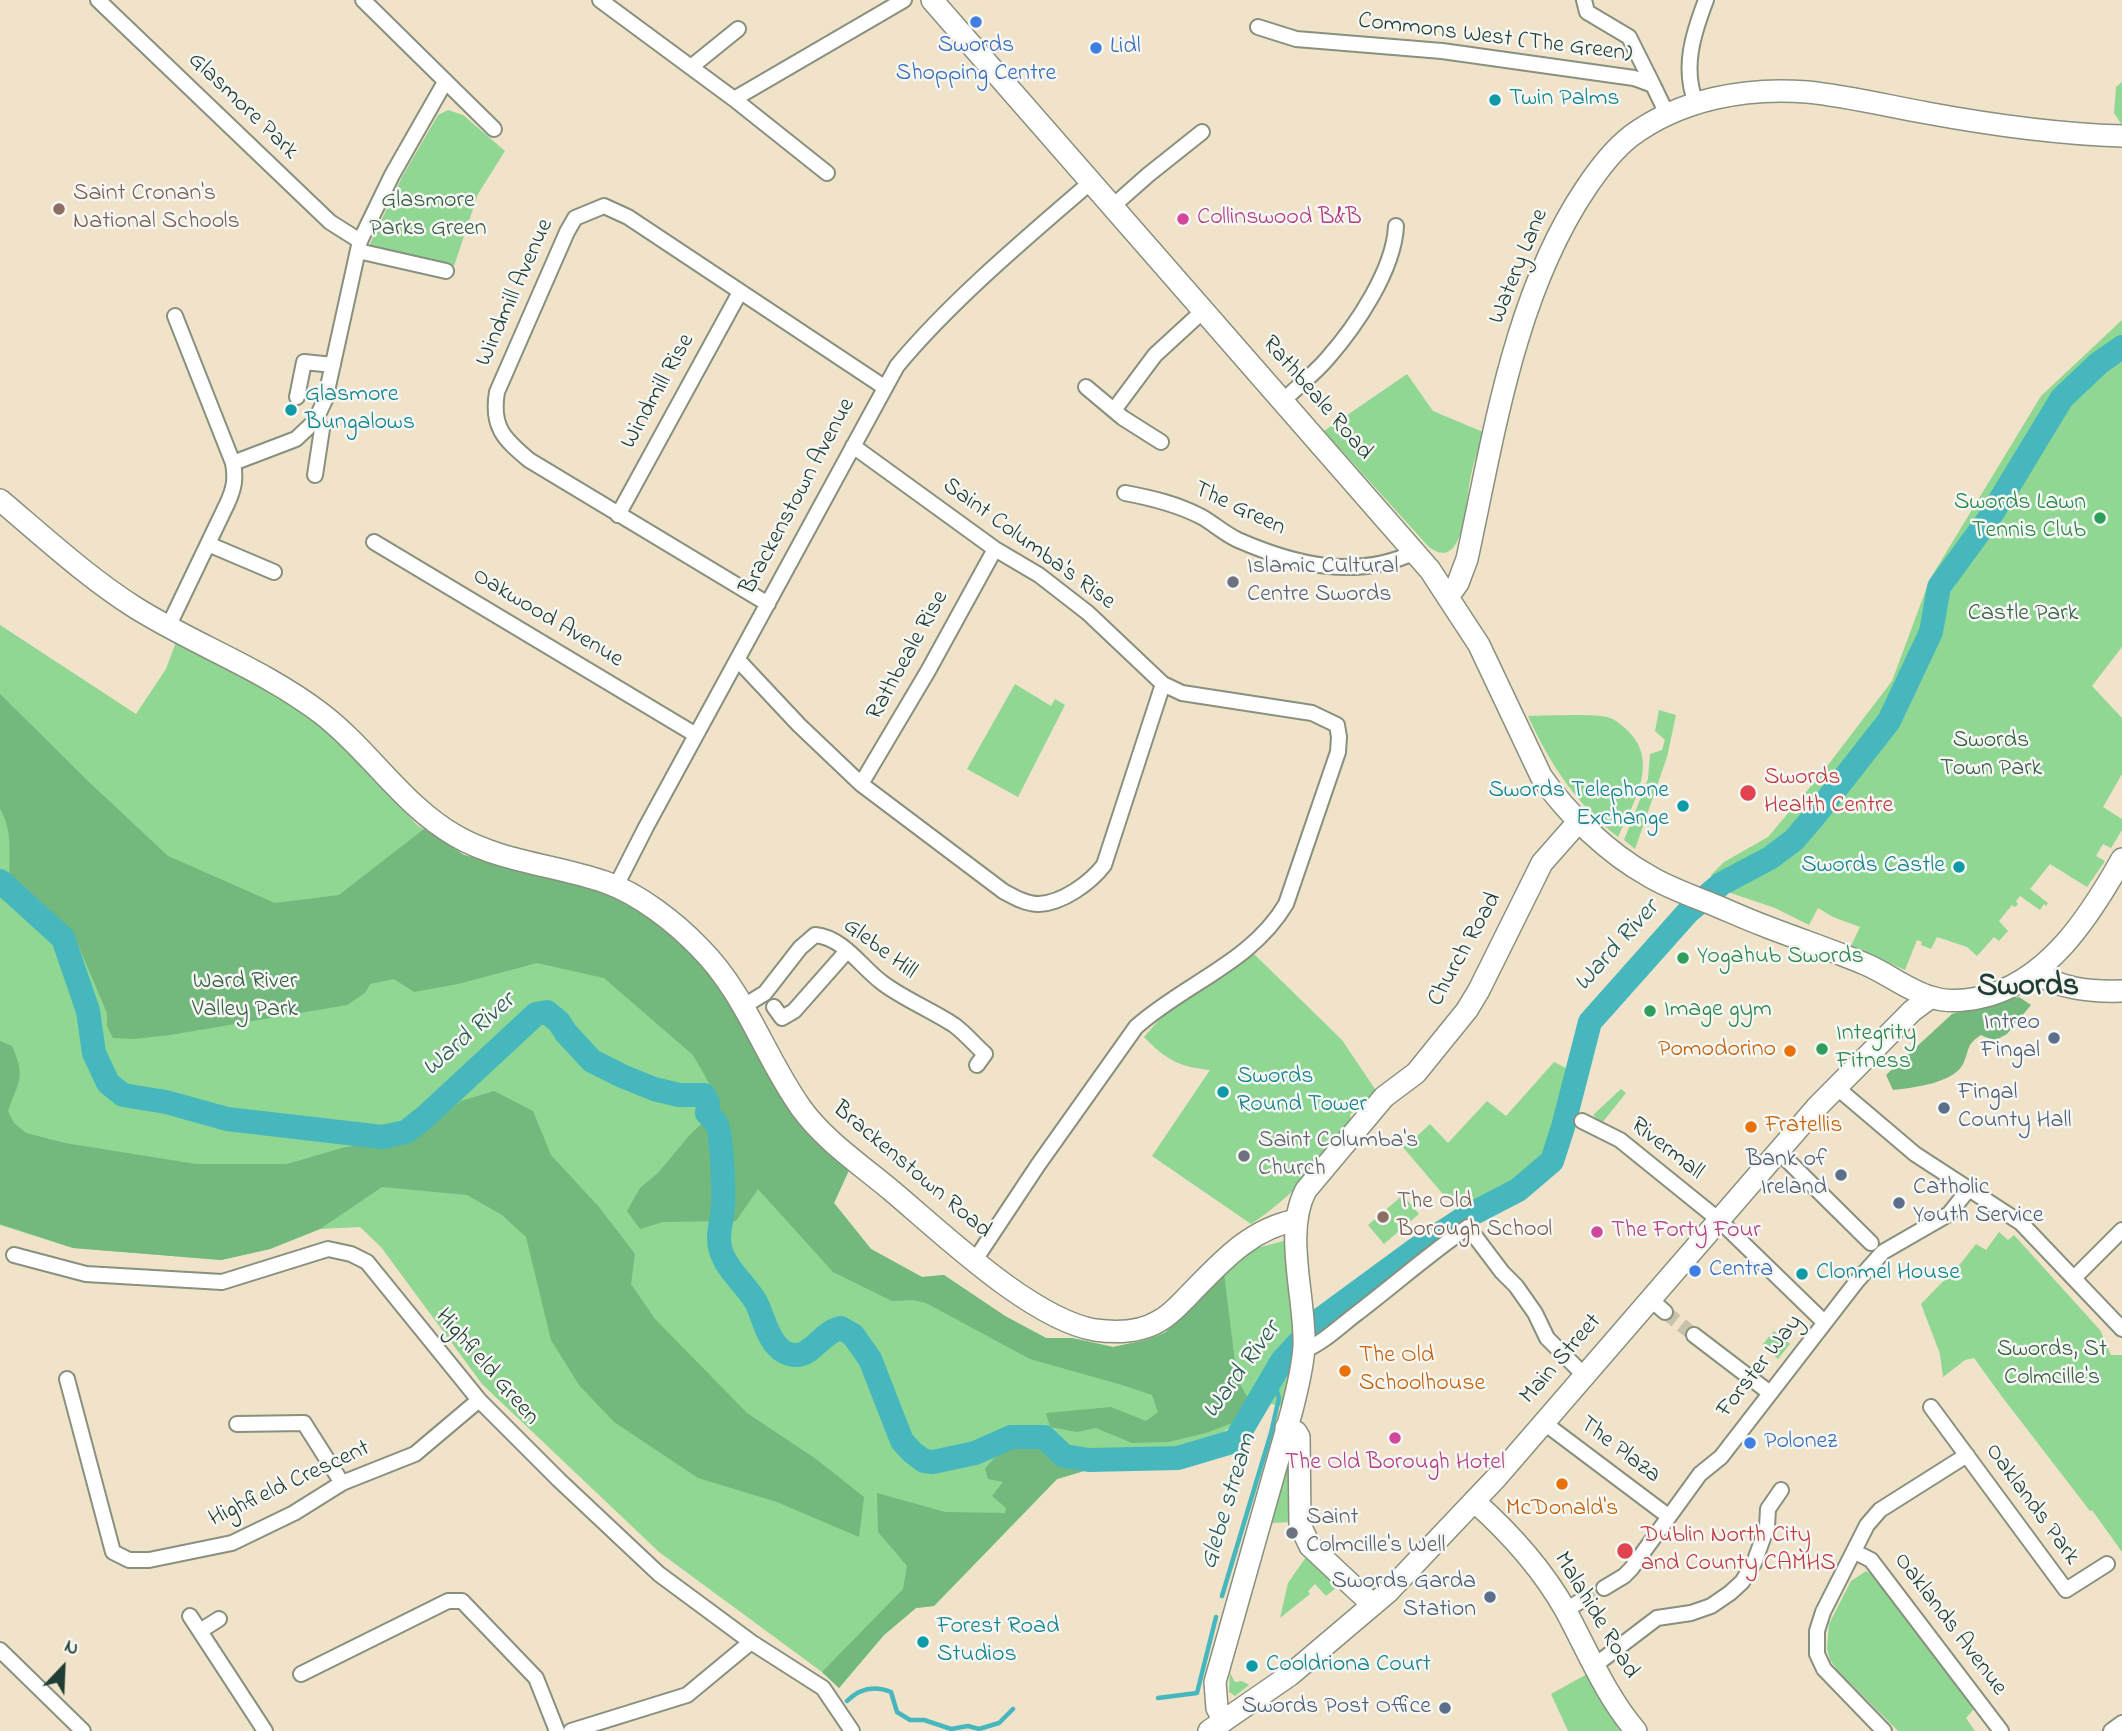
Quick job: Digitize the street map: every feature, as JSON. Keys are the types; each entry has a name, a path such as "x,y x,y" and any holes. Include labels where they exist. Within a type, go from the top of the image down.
{"street":[{"name":"Glasmore Park","path":"98,0 330,222 359,246 446,271"},
{"path":"363,0 494,129"},
{"path":"600,0 734,99 827,173"},
{"path":"734,99 904,0"},
{"name":"Rathbeale Road","path":"932,0 1415,552 1479,645 1541,776 1553,794 1579,821 1622,858 1648,876 1689,895 1865,964 1931,997"},
{"path":"1584,0 1587,12 1629,37 1653,85"},
{"path":"1696,103 1689,71 1690,50 1706,0"},
{"name":"Commons West (The Green)","path":"1258,27 1296,39 1442,51 1634,78 1653,85 1667,114"},
{"path":"691,67 738,29"},
{"path":"233,463 296,439 315,421 325,400 359,246 392,175 445,82"},
{"name":"Watery Lane","path":"1448,597 1458,583 1467,559 1507,384 1539,276 1567,215 1598,169 1630,137 1667,114 1696,103 1749,91 1807,92 2022,129 2122,136"},
{"path":"1112,206 1202,132"},
{"name":"Brackenstown Avenue","path":"616,887 884,387 914,345 989,273 1091,182"},
{"name":"Windmill Avenue","path":"768,604 529,460 509,442 498,425 494,410 496,392 571,225 575,218 604,206 628,217 884,387"},
{"path":"1283,401 1326,360 1379,285 1395,242 1396,226"},
{"name":"Windmill Rise","path":"618,514 740,292"},
{"path":"1114,410 1155,355 1204,310"},
{"path":"169,625 235,487 233,463 175,316"},
{"path":"297,397 304,362 333,365"},
{"path":"1086,387 1161,442"},
{"path":"315,421 322,429 315,475"},
{"name":"Saint Columba's Rise","path":"853,446 995,549 1039,575 1088,613 1163,684 1182,693 1312,713 1337,725 1339,737 1338,752 1286,904 1275,923 1250,948 1156,1009 1136,1027 1038,1165 975,1260"},
{"name":"The Green","path":"1125,493 1178,506 1235,538 1276,555 1310,563 1348,569 1396,562 1415,552"},
{"name":"Brackenstown Road","path":"0,500 96,580 137,609 243,664 288,690 326,717 362,749 426,816 452,835 497,853 616,887 666,919 698,946 720,970 812,1122 833,1143 975,1260 1044,1311 1062,1320 1098,1330 1141,1328 1160,1321 1242,1244 1274,1225 1297,1220"},
{"name":"Oakwood Avenue","path":"373,542 696,735"},
{"path":"208,544 274,572"},
{"name":"Rathbeale Rise","path":"861,784 928,671 995,549"},
{"path":"738,660 799,725 861,784 1003,891 1021,901 1040,904 1059,899 1095,876 1104,865 1163,684"},
{"name":"Church Road","path":"1217,1726 1215,1682 1297,1391 1303,1348 1297,1220 1301,1200 1306,1190 1384,1097 1416,1073 1467,1010 1535,875 1554,847 1579,821"},
{"path":"1931,997 1956,1001 1979,998 2001,990 2034,972 2057,953 2078,929 2122,859"},
{"name":"Glebe Hill","path":"744,1006 765,993 800,948 816,935 828,937 843,946 888,987 957,1027 985,1054 977,1065"},
{"path":"774,1007 782,1018 794,1011 847,951"},
{"path":"2034,972 2050,982 2068,987 2122,991"},
{"name":"Main Street","path":"1217,1726 1290,1675 1373,1605 1474,1501 1584,1375 1657,1306 1719,1220 1836,1087 1912,1011 1931,997"},
{"path":"1836,1087 1915,1154 2021,1223 2122,1329"},
{"name":"Rivermall","path":"1582,1121 1620,1140 1719,1220 1824,1322"},
{"path":"1778,1151 1871,1243"},
{"name":"Forster Way","path":"1604,1588 1624,1576 1630,1569 1707,1467 1721,1457 1824,1322 1883,1252 1949,1214 1968,1190"},
{"path":"1303,1348 1313,1347 1331,1334 1420,1261 1468,1227 1535,1313 1547,1338 1584,1375"},
{"path":"2075,1277 2122,1230"},
{"name":"Highfield Green","path":"14,1255 86,1274 222,1282 328,1249 351,1254 366,1262 479,1400 559,1480 659,1574 751,1642 823,1688 852,1731"},
{"path":"1694,1335 1770,1393"},
{"name":"Highfield Crescent","path":"67,1379 113,1552 129,1560 149,1560 232,1543 294,1513 342,1483 415,1454 479,1400"},
{"name":"Oaklands Park","path":"1931,1408 2066,1590 2107,1564"},
{"name":"The Plaza","path":"1544,1422 1668,1516"},
{"path":"237,1424 304,1423 342,1483"},
{"path":"1286,1428 1300,1437 1300,1525 1303,1535 1310,1546 1373,1605"},
{"name":"Oaklands Avenue","path":"1884,1731 1824,1669 1817,1654 1817,1631 1823,1612 1867,1525 1880,1510 1967,1455"},
{"path":"1594,1666 1657,1618 1691,1613 1711,1606 1742,1582 1754,1563 1767,1527 1768,1509 1782,1490"},
{"name":"Malahide Road","path":"1474,1501 1574,1605 1594,1666 1636,1731"},
{"name":"Oaklands Avenue","path":"1855,1552 1871,1560 2001,1731"},
{"path":"301,1674 448,1601 462,1601 536,1678 558,1731"},
{"path":"190,1616 265,1731"},
{"path":"200,1631 219,1619"},
{"path":"571,1731 687,1696 751,1642"},
{"path":"0,1650 83,1731"},
{"path":"2111,1731 2122,1723"}],"green space":[{"path":"2122,82 2122,125 2114,113 2116,87"},
{"name":"Glasmore Parks Green","path":"448,110 463,115 505,151 478,194 454,266 369,246 402,177 438,115"},
{"name":"Swords Town Park","path":"2122,320 2122,647 2092,686 2122,718 2122,774 2103,807 2122,819 2122,830 2111,848 2103,844 2096,856 2105,861 2087,887 2050,864 2030,889 2048,903 2040,910 2020,896 2016,901 2018,904 2015,907 2012,905 1999,921 2008,931 1999,941 1994,937 1977,956 1967,947 1937,937 1931,949 1917,940 1905,970 1851,946 1860,927 1818,908 1809,925 1775,908 1713,887 1711,875 1724,862 1768,837 1822,773 1892,681 1930,579 2041,396"},
{"path":"1407,374 1433,411 1483,432 1471,474 1465,517 1456,543 1450,551 1440,553 1428,546 1324,431"},
{"name":"Ward River Valley Park","path":"0,625 136,714 166,669 176,642 274,694 318,725 346,750 417,825 464,855 602,890 850,1168 834,1203 871,1249 922,1277 944,1275 1005,1316 1046,1338 1072,1338 1113,1347 1146,1340 1165,1332 1242,1252 1287,1240 1297,1346 1284,1407 1248,1398 1235,1422 1212,1438 1184,1446 1126,1451 1108,1469 1094,1468 1057,1479 934,1606 916,1608 884,1635 839,1688 822,1672 659,1552 482,1384 381,1247 360,1227 320,1229 270,1249 221,1260 73,1248 0,1225"},
{"path":"1015,684 1051,706 1055,699 1065,705 1018,797 967,769"},
{"path":"0,694 168,856 275,903 339,895 424,829 464,855 602,890 636,908 687,947 719,983 850,1168 834,1203 871,1249 922,1277 944,1275 1005,1316 1046,1338 1072,1338 1113,1347 1165,1333 1224,1273 1237,1379 1248,1398 1235,1422 1206,1433 1168,1442 1132,1443 1096,1428 1077,1432 1050,1427 1046,1413 1111,1407 1146,1421 1158,1412 1152,1395 1030,1359 926,1303 913,1300 892,1301 833,1272 758,1189 736,1221 663,1222 640,1229 627,1211 640,1188 658,1173 717,1108 713,1090 693,1055 604,978 537,963 458,984 414,992 394,979 370,984 365,993 347,1005 170,1035 134,1039 113,1038 107,1026 107,1013 76,940 10,884 9,836 0,809"},
{"path":"1659,710 1676,715 1667,757 1635,849 1624,840 1648,779 1650,754 1662,750 1665,740 1655,731"},
{"path":"1528,716 1603,716 1624,727 1637,743 1642,756 1641,783 1618,837 1589,811 1565,782 1545,751"},
{"path":"1254,954 1342,1040 1377,1092 1364,1109 1361,1107 1350,1114 1354,1122 1306,1177 1280,1202 1251,1224 1152,1156 1210,1070 1173,1061 1144,1037 1166,1012"},
{"path":"2019,997 2031,1005 2007,1034 1994,1041 1981,1035 1976,1038 1964,1062 1952,1075 1933,1083 1893,1090 1886,1075 1952,1014"},
{"path":"0,1041 12,1046 19,1065 18,1085 8,1111 14,1123 26,1133 65,1143 196,1164 287,1164 342,1148 421,1133 461,1101 494,1091 533,1111 551,1155 599,1207 635,1254 631,1284 655,1319 747,1413 816,1459 864,1497 859,1537 777,1502 698,1478 614,1422 579,1385 551,1340 526,1237 502,1215 467,1195 382,1187 320,1229 270,1249 221,1260 73,1248 0,1224"},
{"path":"1554,1062 1572,1071 1559,1128 1545,1158 1512,1186 1460,1214 1401,1145 1411,1135 1415,1138 1430,1124 1448,1143 1487,1101 1506,1116"},
{"path":"1621,1089 1626,1093 1602,1123 1593,1115"},
{"path":"1403,1195 1419,1214 1384,1244 1368,1225"},
{"name":"Swords, St Colmcille's","path":"1999,1232 2008,1240 2014,1235 2100,1330 2111,1355 2122,1355 2122,1552 1974,1358 1965,1360 1943,1377 1940,1354 1921,1304 1976,1244 1986,1250"},
{"path":"1774,1331 1790,1344 1778,1359 1762,1345"},
{"path":"1025,1441 1041,1446 1057,1457 1108,1469 1094,1468 1057,1479 934,1606 916,1608 884,1635 839,1688 822,1672 903,1589 907,1566 878,1532 877,1493 945,1512 1005,1513 1006,1508 992,1496 1003,1482 988,1479 985,1469 1002,1452"},
{"path":"1291,1445 1293,1522 1270,1523"},
{"path":"1306,1557 1342,1583 1326,1596 1315,1584 1308,1591 1310,1594 1280,1618 1288,1583"},
{"path":"1866,1571 1879,1579 1974,1705 1966,1718 1975,1731 1898,1731 1830,1660 1827,1649 1829,1624 1851,1581"},
{"path":"1230,1673 1235,1682 1242,1681 1249,1685 1235,1696 1229,1692"},
{"path":"1587,1674 1620,1731 1568,1731 1551,1694"}],"waterway":[{"name":"Ward River","path":"0,881 63,938 88,1011 94,1053 108,1083 123,1095 166,1102 227,1119 382,1137 406,1132 536,1014 547,1012 592,1061 654,1089 679,1095 704,1095 708,1103 707,1113 717,1125 720,1140 723,1199 720,1248 727,1264 756,1302 773,1341 781,1350 796,1355 808,1351 834,1330 841,1328 853,1335 870,1359 902,1441 924,1461 933,1462 975,1453 1011,1437 1044,1437 1064,1456 1089,1460 1178,1458 1235,1441 1282,1361 1321,1319 1415,1250 1464,1218 1518,1190 1552,1161 1590,1022 1688,912 1721,884 1770,858 1794,840 1812,819 1889,721 1931,632 1939,587 1988,520 2062,398 2099,363 2122,347"},
{"name":"Glebe stream","path":"1222,1596 1271,1433 1279,1398 1273,1379"},
{"name":"Glebe stream","path":"1158,1698 1197,1693 1216,1617"},
{"name":"Glebe stream","path":"847,1701 867,1689 885,1690 891,1692 897,1712 910,1720 924,1720 951,1729 968,1726 979,1729 999,1723 1013,1709"}],"tunnel":[{"path":"1665,1312 1694,1335"},
{"path":"1582,1600 1604,1588"}],"place":[{"name":"Swords Shopping Centre","path":"976,22"},
{"name":"Lidl","path":"1096,48"},
{"name":"Twin Palms","path":"1495,100"},
{"name":"Saint Cronan's National Schools","path":"59,209"},
{"name":"Collinswood B&B","path":"1183,219"},
{"name":"Glasmore Bungalows","path":"291,410"},
{"name":"Swords Lawn Tennis Club","path":"2100,518"},
{"name":"Islamic Cultural Centre Swords","path":"1233,582"},
{"name":"Swords Health Centre","path":"1748,793"},
{"name":"Swords Telephone Exchange","path":"1683,806"},
{"name":"Swords Castle","path":"1959,867"},
{"name":"Yogahub Swords","path":"1683,958"},
{"name":"Image gym","path":"1650,1011"},
{"name":"Intreo Fingal","path":"2054,1038"},
{"name":"Integrity Fitness","path":"1822,1049"},
{"name":"Pomodorino","path":"1790,1051"},
{"name":"Swords Round Tower","path":"1223,1092"},
{"name":"Fingal County Hall","path":"1944,1108"},
{"name":"Fratellis","path":"1751,1127"},
{"name":"Saint Columba's Church","path":"1244,1156"},
{"name":"Bank of Ireland","path":"1841,1175"},
{"name":"Catholic Youth Service","path":"1899,1203"},
{"name":"The Old Borough School","path":"1383,1217"},
{"name":"The Forty Four","path":"1597,1232"},
{"name":"Centra","path":"1695,1271"},
{"name":"Clonmel House","path":"1802,1274"},
{"name":"The Old Schoolhouse","path":"1345,1371"},
{"name":"The Old Borough Hotel","path":"1395,1438"},
{"name":"Polonez","path":"1750,1443"},
{"name":"McDonald's","path":"1562,1484"},
{"name":"Saint Colmcille's Well","path":"1292,1533"},
{"name":"Dublin North City and County CAMHS","path":"1625,1551"},
{"name":"Swords Garda Station","path":"1490,1597"},
{"name":"Forest Road Studios","path":"923,1642"},
{"name":"Cooldriona Court","path":"1252,1666"},
{"name":"Swords Post Office","path":"1445,1708"}],"district":[{"name":"Swords","path":"2028,989"}],"park label":[{"name":"Castle Park","path":"2023,615"}]}
